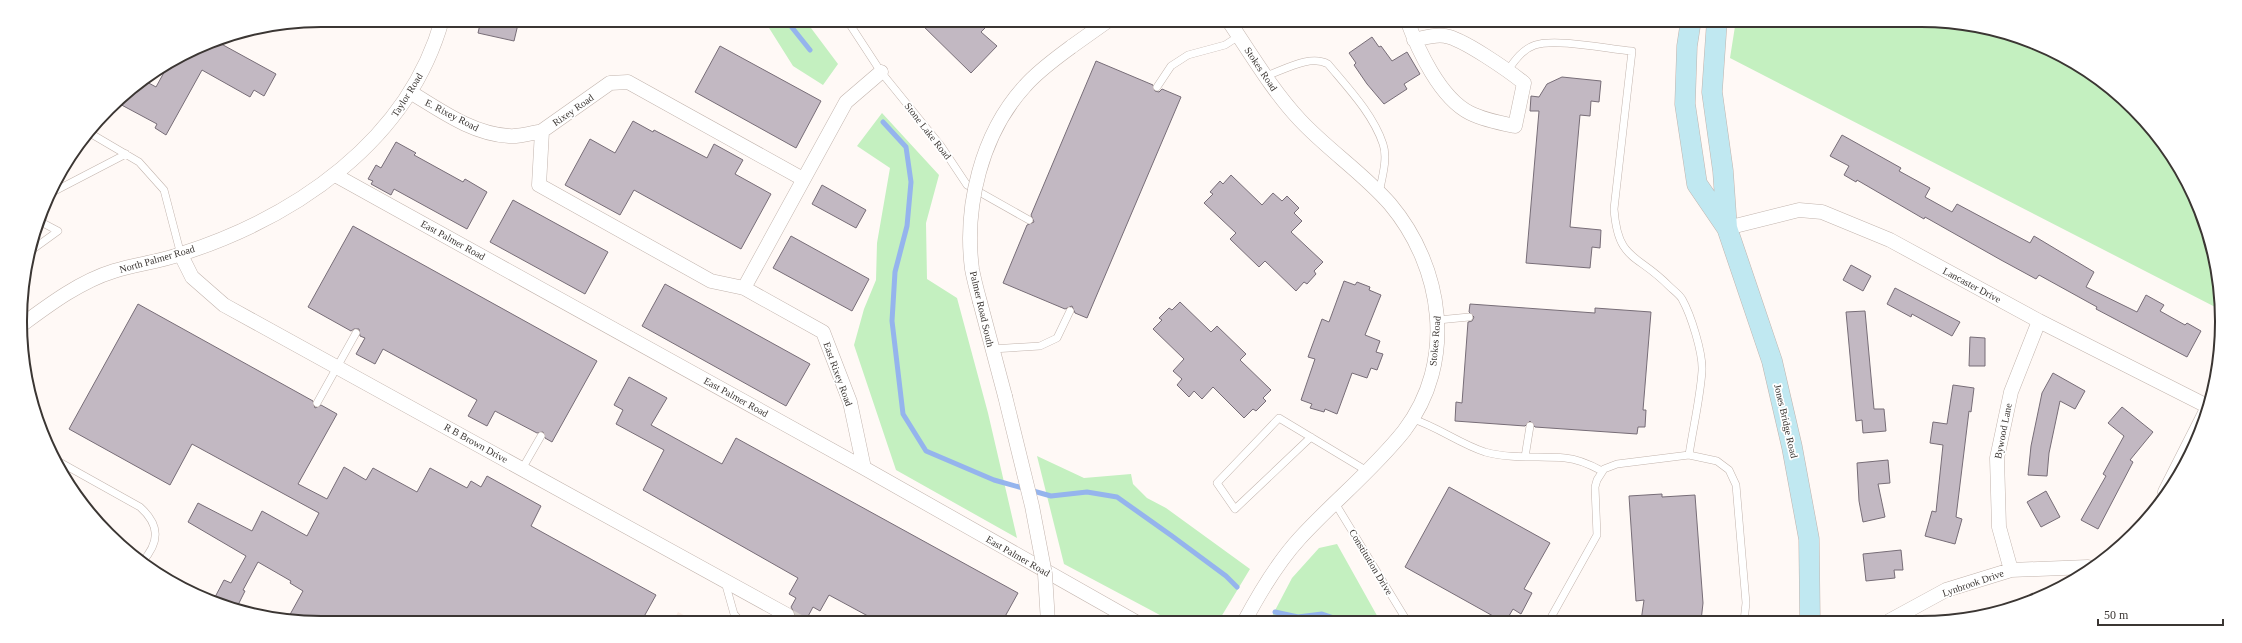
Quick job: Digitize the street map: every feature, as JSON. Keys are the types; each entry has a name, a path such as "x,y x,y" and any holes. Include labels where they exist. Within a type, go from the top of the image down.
{"main road":[{"name":"Jones Bridge Road","path":"1690,27 1687,46 1685,104 1697,184 1727,228 1772,361 1792,447 1809,539 1810,616"},
{"name":"Jones Bridge Road","path":"1717,27 1712,92 1724,171 1727,228"}],"street":[{"name":"Taylor Road","path":"335,175 394,118 427,61 439,27"},
{"name":"Palmer Road South","path":"1048,616 1044,567 1032,506 972,270 970,228 971,206 989,143 1001,119 1024,87 1071,47 1099,27"},
{"name":"Stokes Road","path":"1233,27 1266,76 1301,122 1389,203 1417,242 1432,283 1438,320 1436,356 1430,380 1413,419 1367,471 1284,557 1273,572 1247,616"},
{"path":"1409,27 1414,40 1443,89 1458,104 1470,113 1515,126 1524,83 1508,70 1457,38 1443,35 1414,40"},
{"path":"744,288 846,102 881,72"},
{"name":"Rixey Road","path":"711,281 539,185 542,131 610,83 628,82 803,179"},
{"name":"E. Rixey Road","path":"410,92 443,113 478,130 509,136 542,131"},
{"name":"North Palmer Road","path":"27,321 42,309 78,288 113,271 181,254 279,212 310,194 335,175"},
{"name":"East Palmer Road","path":"335,175 864,468 1125,616"},
{"name":"Lancaster Drive","path":"1727,228 1799,210 1822,212 1890,240 2039,321 2203,404"},
{"name":"R B Brown Drive","path":"181,254 192,277 224,305 787,615"},
{"name":"East Rixey Road","path":"711,281 744,288 823,332 850,402 864,468"},
{"name":"Bywood Lane","path":"2011,570 1999,527 1997,458 2011,392 2039,321"},
{"path":"2176,469 2187,448"},
{"name":"Lynbrook Drive","path":"1898,616 1946,590 2011,570 2082,567"}],"lane":[{"name":"Stone Lake Road","path":"852,27 881,72 941,146 967,185 1029,220"},
{"path":"1157,87 1171,66 1188,55 1225,45 1239,36"},
{"path":"1508,70 1520,54 1534,45 1549,42 1632,51 1614,209 1615,228 1620,244 1631,256 1663,279 1681,298 1694,325 1702,370 1689,455"},
{"path":"1266,76 1304,63 1320,60 1328,64 1367,114 1383,144 1384,162 1379,193"},
{"path":"93,135 139,162 164,190 181,254"},
{"path":"58,189 126,154"},
{"path":"37,246 58,231 44,223"},
{"path":"992,348 1040,346 1057,338 1070,311"},
{"path":"1438,320 1469,317"},
{"path":"317,403 356,333"},
{"path":"1311,437 1234,509 1217,483 1279,418 1311,437 1367,471"},
{"path":"1413,419 1430,424 1485,452 1566,458 1584,462 1602,471"},
{"path":"1525,456 1530,426"},
{"path":"522,469 542,436"},
{"path":"1552,616 1597,534 1595,487 1596,480 1602,471 1617,464 1689,455 1717,462 1729,470 1736,484 1746,603 1745,616"},
{"path":"64,466 140,507 152,517 156,529 154,543 150,553 146,558"},
{"name":"Constitution Drive","path":"1335,503 1404,616"},
{"path":"724,580 736,616"}],"shaded area":[{"path":"678,612 686,616 676,616"}],"green space":[{"path":"768,27 810,27 838,64 823,85 793,66"},
{"path":"1735,27 1940,28 1997,37 2033,49 2051,57 2068,66 2100,88 2129,113 2154,142 2176,174 2193,209 2205,245 2212,283 2214,307 1730,58"},
{"path":"882,113 939,175 926,223 927,279 957,298 988,413 1017,538 896,470 854,345 864,309 876,280 877,243 890,168 857,146"},
{"path":"1037,456 1084,478 1131,474 1133,484 1147,498 1166,508 1250,569 1222,616 1162,616 1064,564"},
{"path":"1337,544 1377,616 1272,616 1292,578 1319,548"}],"building":[{"path":"479,27 517,27 514,41 478,33"},
{"path":"924,27 986,27 981,32 997,46 971,73"},
{"path":"1372,37 1392,61 1407,52 1420,74 1404,84 1407,89 1384,104 1367,84 1354,65 1356,63 1349,53"},
{"path":"222,45 276,74 264,96 254,90 250,97 202,70 166,135 155,128 157,124 122,105 149,83 156,87 164,73 174,66 209,49"},
{"path":"720,46 821,101 796,148 695,92"},
{"path":"1096,61 1153,85 1155,91 1159,92 1162,89 1181,97 1087,318 1075,313 1072,306 1065,309 1003,283 1027,225 1034,222 1031,215"},
{"path":"1562,77 1601,81 1599,102 1591,101 1590,116 1580,115 1570,227 1601,230 1600,248 1592,247 1590,268 1526,263 1539,111 1530,111 1531,96 1539,97 1547,84"},
{"path":"633,121 653,132 654,130 707,158 714,144 743,160 735,174 771,194 741,249 634,190 620,215 565,185 590,139 615,153"},
{"path":"1842,135 1901,168 1899,171 1930,188 1925,197 1952,212 1957,204 2030,243 2034,236 2094,272 2086,287 2137,312 2146,295 2164,305 2160,311 2185,325 2187,323 2201,331 2187,357 2096,309 2097,307 2039,275 2036,279 1925,217 1924,219 1857,180 1856,182 1844,175 1849,166 1830,156"},
{"path":"396,142 416,153 414,155 463,182 465,179 487,192 467,229 394,189 391,195 371,184 373,181 368,179 376,165 381,168"},
{"path":"1231,175 1262,205 1273,193 1282,201 1287,196 1299,208 1294,213 1302,221 1291,232 1323,262 1314,271 1316,274 1307,284 1304,282 1296,291 1265,261 1259,267 1230,239 1236,233 1204,203 1213,194 1210,192 1220,181 1223,184"},
{"path":"822,185 866,210 856,228 812,204"},
{"path":"513,200 608,252 585,294 490,242"},
{"path":"353,226 597,361 552,442 545,438 543,432 537,433 495,411 487,426 468,416 477,400 383,349 375,364 356,354 365,338 360,336 359,329 354,329 351,331 308,307"},
{"path":"791,236 869,279 852,311 773,268"},
{"path":"1851,265 1871,276 1863,291 1843,280"},
{"path":"1344,281 1355,285 1357,282 1370,287 1369,290 1381,295 1365,335 1380,341 1376,352 1383,354 1377,370 1371,368 1367,378 1352,373 1337,414 1325,409 1324,412 1310,408 1312,404 1301,400 1315,359 1308,357 1322,319 1329,322"},
{"path":"665,284 810,364 786,406 642,326"},
{"path":"1895,288 1960,322 1952,336 1912,314 1911,317 1887,304"},
{"path":"1180,302 1211,332 1217,326 1246,354 1240,360 1271,390 1263,398 1266,401 1256,411 1253,409 1244,418 1213,387 1202,399 1194,391 1189,397 1177,385 1182,379 1173,371 1184,359 1153,329 1162,320 1159,318 1169,308 1172,310"},
{"path":"138,304 313,401 315,408 321,405 337,414 298,484 327,499 344,467 366,480 373,468 417,492 430,468 467,488 471,481 481,487 487,476 541,506 531,526 656,595 644,616 302,615 290,614 303,591 290,583 291,581 258,562 243,590 245,591 239,604 215,596 224,580 231,583 246,556 188,522 198,503 252,531 262,511 307,536 319,513 192,444 170,485 69,429"},
{"path":"1470,304 1595,313 1595,308 1651,312 1643,410 1646,410 1645,427 1638,427 1637,434 1535,427 1530,421 1525,426 1455,421 1456,402 1462,403 1468,322 1472,321 1474,317 1469,312"},
{"path":"1865,311 1874,409 1884,409 1886,431 1863,433 1862,420 1856,421 1846,312"},
{"path":"1970,337 1985,338 1985,366 1969,366"},
{"path":"2053,373 2085,391 2075,409 2060,401 2049,453 2047,476 2028,475 2031,446 2042,393"},
{"path":"629,377 667,398 651,425 722,464 736,438 1018,593 1005,616 868,616 829,595 820,611 813,607 808,616 794,616 795,614 791,607 796,598 789,594 798,578 643,490 664,450 616,424 623,410 614,405"},
{"path":"1953,385 1974,388 1971,412 1969,411 1956,517 1962,519 1955,544 1925,536 1932,511 1936,512 1943,445 1930,443 1933,422 1947,424"},
{"path":"2122,407 2153,432 2130,460 2133,462 2098,529 2081,520 2106,476 2103,474 2124,436 2108,423"},
{"path":"1888,460 1890,483 1878,484 1885,517 1863,522 1859,501 1857,463"},
{"path":"1449,487 1550,543 1524,589 1532,593 1521,614 1513,609 1509,616 1493,616 1405,567"},
{"path":"2046,491 2060,517 2041,527 2027,502"},
{"path":"1662,494 1662,497 1695,495 1703,603 1702,616 1642,616 1644,600 1636,601 1629,496"},
{"path":"1901,550 1903,570 1894,570 1895,578 1866,581 1863,554"}],"waterway":[{"path":"792,27 810,50"},
{"path":"883,122 906,147 911,182 907,226 895,272 892,321 903,414 926,451 994,480 1051,496 1087,492 1117,497 1226,576 1237,587"},
{"path":"1275,612 1293,616"},
{"path":"1306,616 1322,614 1328,616"}]}
